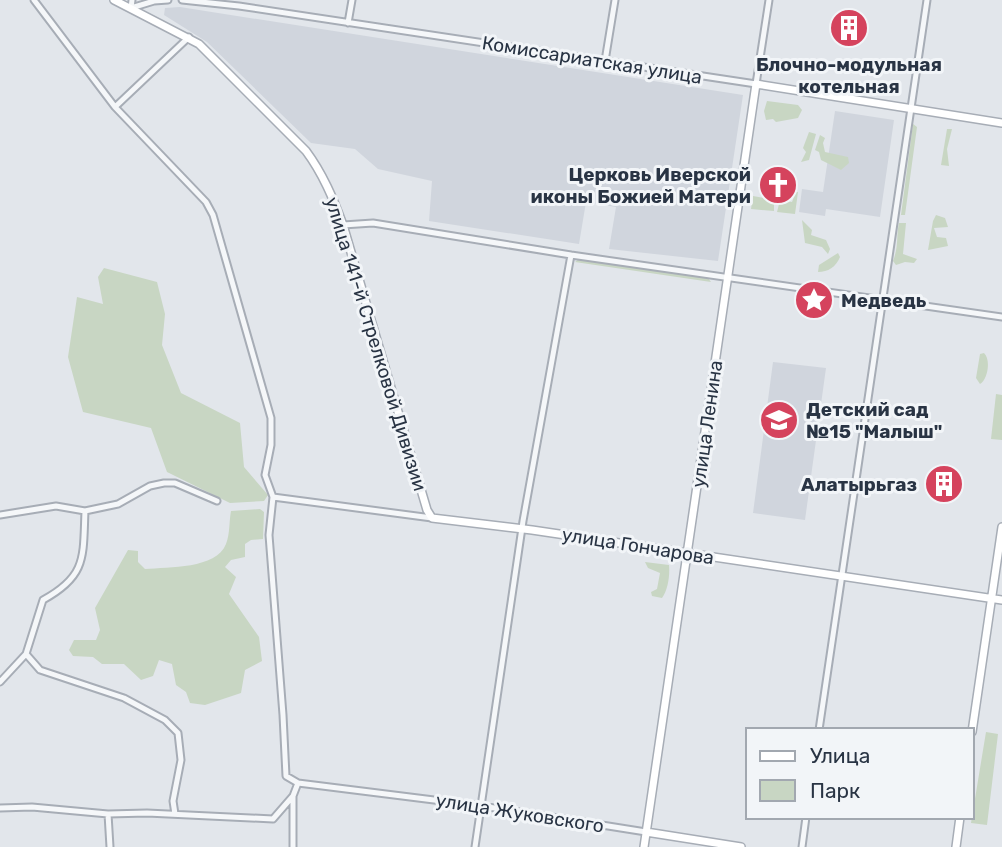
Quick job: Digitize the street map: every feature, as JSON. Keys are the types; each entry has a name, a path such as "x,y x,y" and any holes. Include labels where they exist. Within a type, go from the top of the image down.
{"street":[{"path":"0,808 32,807 108,814 273,819 293,796 298,783 286,776 269,535 273,497 265,475 271,445 271,418 213,215 206,202 115,107 34,0"},
{"path":"114,0 132,4 168,0"},
{"name":"Комиссариатская улица","path":"183,0 240,3 348,23 1002,123"},
{"path":"348,23 352,0"},
{"path":"605,61 615,0"},
{"name":"улица Ленина","path":"644,847 769,0"},
{"path":"819,728 927,0"},
{"name":"улица 141-й Стрелковой Дивизии","path":"132,4 190,37 207,51 306,151 327,183 343,225 427,510 432,518"},
{"path":"115,107 190,37"},
{"path":"343,225 373,223 571,255 1002,317"},
{"path":"475,847 522,529 571,255"},
{"path":"0,514 56,506 85,511 118,504 150,486 164,482 175,483 218,501"},
{"name":"улица Гончарова","path":"273,497 522,529 1002,600"},
{"path":"0,682 26,654 43,600 58,592 76,576 84,547 85,511"},
{"path":"973,728 1002,527"},
{"path":"26,654 40,670 124,698 166,720 178,733 181,760 173,800 175,814"},
{"name":"улица Жуковского","path":"298,783 482,806 741,847"},
{"path":"293,796 293,847"},
{"path":"108,814 110,847"},
{"path":"802,847 806,819"},
{"path":"956,847 960,819"}],"shaded area":[{"path":"180,7 743,95 718,261 609,249 616,207 586,202 579,244 429,221 432,181 378,169 355,149 311,143 207,42 164,15 165,8"},
{"path":"835,111 894,120 880,217 826,209 825,216 799,212 802,189 823,192"},
{"path":"773,362 826,368 805,520 753,513"}],"green space":[{"path":"767,101 798,105 802,110 798,118 776,122 773,119 766,120 764,111"},
{"path":"913,124 917,127 905,215 901,215"},
{"path":"947,129 952,129 947,149 949,166 941,165"},
{"path":"809,132 816,134 809,160 801,162 806,152 803,148"},
{"path":"820,135 825,138 825,152 848,157 849,163 841,170 821,160 819,152 815,150"},
{"path":"796,192 795,214 777,212 780,200 792,202"},
{"path":"753,196 774,200 774,211 751,209"},
{"path":"936,215 945,218 948,227 934,228 937,237 946,238 948,246 928,250 933,221"},
{"path":"802,220 812,230 811,235 826,240 830,249 828,254 822,247 805,243"},
{"path":"899,223 906,223 903,254 917,259 914,263 896,265 893,261"},
{"path":"838,253 840,257 834,266 818,272 819,265"},
{"path":"579,259 708,278 711,282 575,262"},
{"path":"104,268 157,282 165,314 162,345 181,393 240,423 244,467 268,495 264,501 230,503 167,472 151,428 83,412 68,357 77,297 103,304 98,277"},
{"path":"984,353 988,369 980,384 976,378 980,354"},
{"path":"996,394 1002,395 1002,440 991,439"},
{"path":"260,509 264,512 263,539 251,540 245,544 245,557 231,560 225,567 236,577 229,594 259,637 262,661 245,670 241,693 205,705 190,703 186,692 176,685 172,664 159,660 153,676 141,680 124,664 102,664 93,657 73,656 69,650 74,640 96,640 100,630 95,608 128,550 138,551 138,562 145,569 179,567 202,562 221,552 226,544 231,511"},
{"path":"645,562 669,565 668,582 662,598 652,596 651,592 657,589 660,573 648,568"},
{"path":"986,732 998,734 987,825 971,823 974,819"}],"place":[{"name":"Блочно-модульная котельная","path":"849,28"},
{"name":"Церковь Иверской иконы Божией Матери","path":"778,185"},
{"name":"Медведь","path":"814,300"},
{"name":"Детский сад №15 \"Малыш\"","path":"779,420"},
{"name":"Алатырьгаз","path":"944,484"}]}
